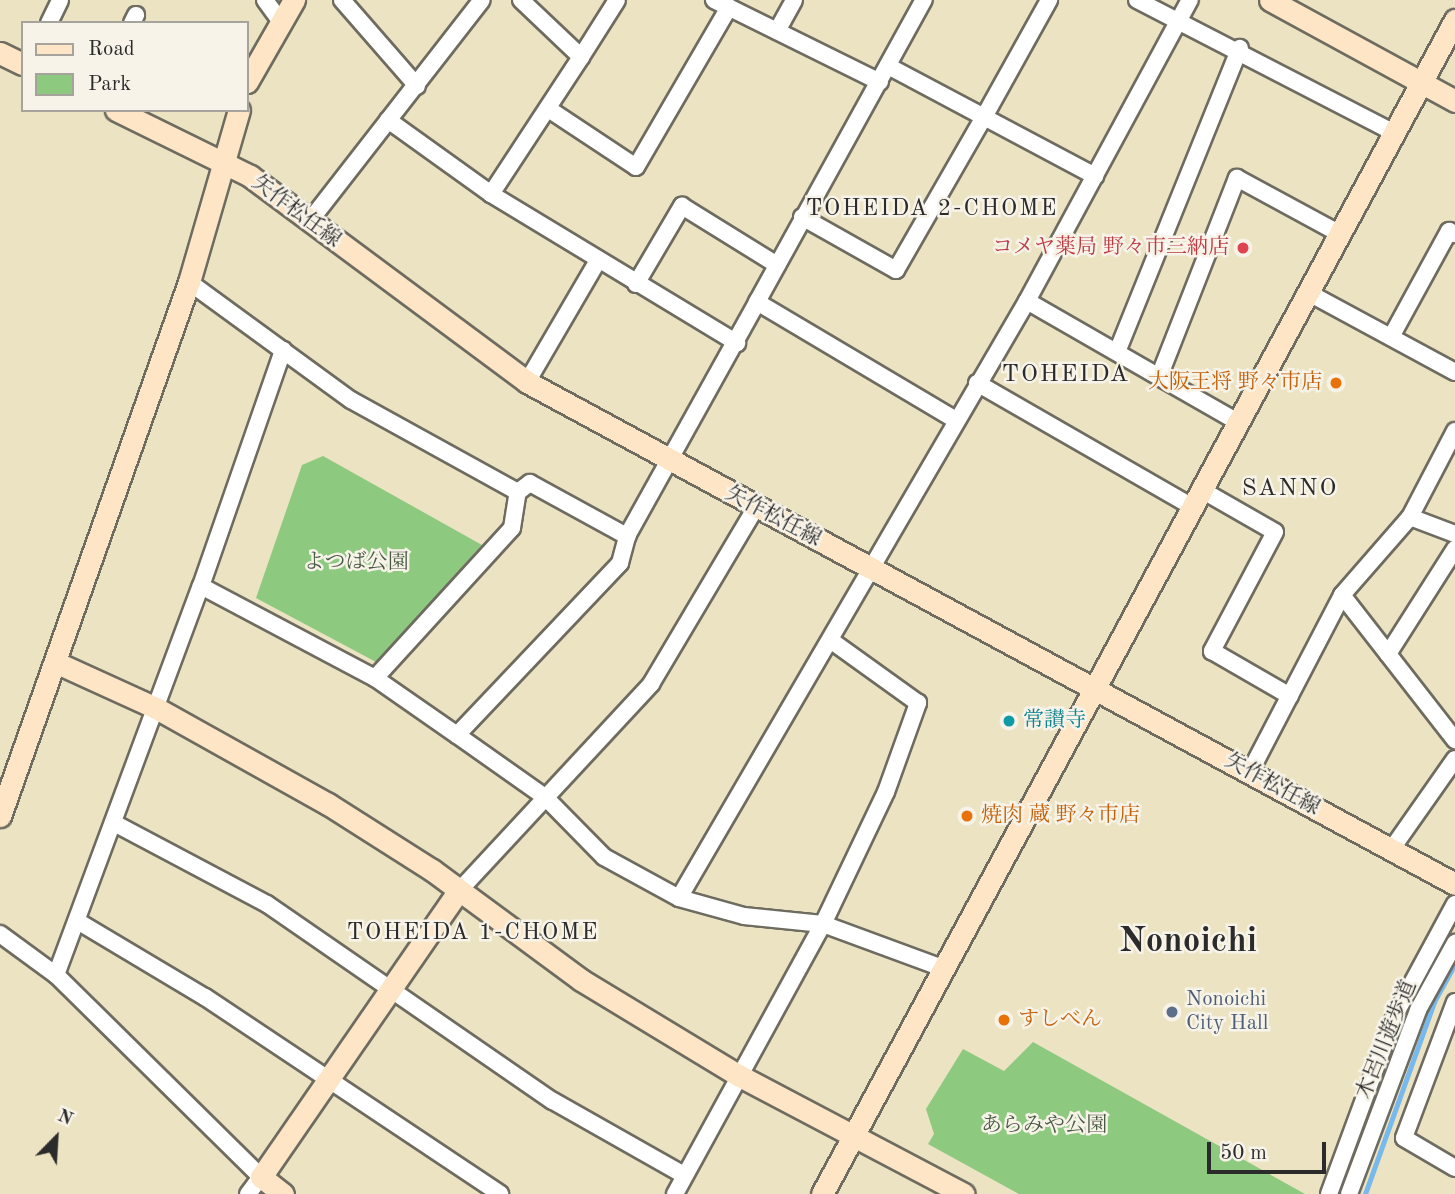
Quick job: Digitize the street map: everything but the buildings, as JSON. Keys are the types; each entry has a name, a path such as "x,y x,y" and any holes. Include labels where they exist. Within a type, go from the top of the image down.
{"street":[{"path":"50,21 60,0"},
{"path":"265,0 280,21"},
{"path":"248,80 294,0"},
{"path":"342,0 417,86"},
{"path":"309,222 482,0"},
{"path":"521,0 582,57"},
{"path":"491,194 550,110 617,0"},
{"path":"777,31 794,0"},
{"path":"457,734 620,563 627,536 673,462 803,217 925,0"},
{"path":"803,217 896,270 1049,0"},
{"path":"1138,0 1240,48 1395,134"},
{"path":"679,898 729,803 833,642 954,418 1027,301 1178,17 1190,0"},
{"path":"1270,0 1455,102"},
{"path":"550,110 636,167 721,4 880,82"},
{"path":"822,1194 940,967 1455,20"},
{"path":"1117,352 1240,48"},
{"path":"0,52 21,63"},
{"path":"888,65 1095,176"},
{"name":"矢作松任線","path":"120,112 224,164 309,222 527,382 755,509 1094,688 1455,884"},
{"path":"0,816 189,282 238,112"},
{"path":"388,120 491,194 597,262 737,343"},
{"path":"1159,377 1237,178 1340,234"},
{"path":"636,284 682,206 777,265"},
{"path":"1391,337 1453,228"},
{"path":"527,382 597,262"},
{"path":"189,282 351,400 518,492"},
{"path":"1307,292 1455,372"},
{"path":"1027,301 1236,421"},
{"path":"757,302 954,418"},
{"path":"56,975 79,922 283,350"},
{"path":"977,383 1196,498 1275,532 1212,651 1290,696"},
{"path":"1250,772 1342,595 1410,517 1455,431"},
{"path":"375,678 512,528 518,492 530,483 627,536"},
{"path":"255,1185 457,893 651,684 755,509"},
{"path":"1410,517 1455,534"},
{"path":"1388,653 1455,549"},
{"path":"201,586 375,678 545,797 604,857 679,898 744,916 823,923 940,967"},
{"path":"1342,595 1455,740"},
{"path":"675,1194 823,923 886,792 918,703 833,642"},
{"path":"55,662 156,708 328,804 432,870 457,893 581,980 738,1075 855,1134 964,1194"},
{"path":"1391,850 1455,759"},
{"path":"114,823 267,904 553,1101 684,1175"},
{"path":"1329,1194 1395,1013 1455,904"},
{"path":"79,922 327,1079 500,1194"},
{"path":"0,934 56,975 255,1185 283,1194"},
{"name":"木呂川遊歩道","path":"1349,1194 1419,1010 1455,943"},
{"path":"1455,1002 1404,1138 1455,1168"}],"green space":[{"name":"よつば公園","path":"323,456 482,545 376,662 256,598 302,465"},
{"name":"あらみや公園","path":"1033,1042 1305,1194 1019,1194 928,1144 934,1134 926,1109 963,1049 1004,1071"}],"waterway":[{"path":"1365,1194 1434,1002 1455,964"}],"place":[{"name":"コメヤ薬局 野々市三納店","path":"1243,248"},
{"name":"大阪王将 野々市店","path":"1336,383"},
{"name":"常讃寺","path":"1009,721"},
{"name":"焼肉 蔵 野々市店","path":"967,816"},
{"name":"Nonoichi City Hall","path":"1172,1012"},
{"name":"すしべん","path":"1004,1020"}],"district":[{"name":"TOHEIDA 2-CHOME","path":"932,209"},
{"name":"TOHEIDA","path":"1066,376"},
{"name":"SANNO","path":"1290,490"},
{"name":"TOHEIDA 1-CHOME","path":"473,933"},
{"name":"Nonoichi","path":"1188,942"}]}
